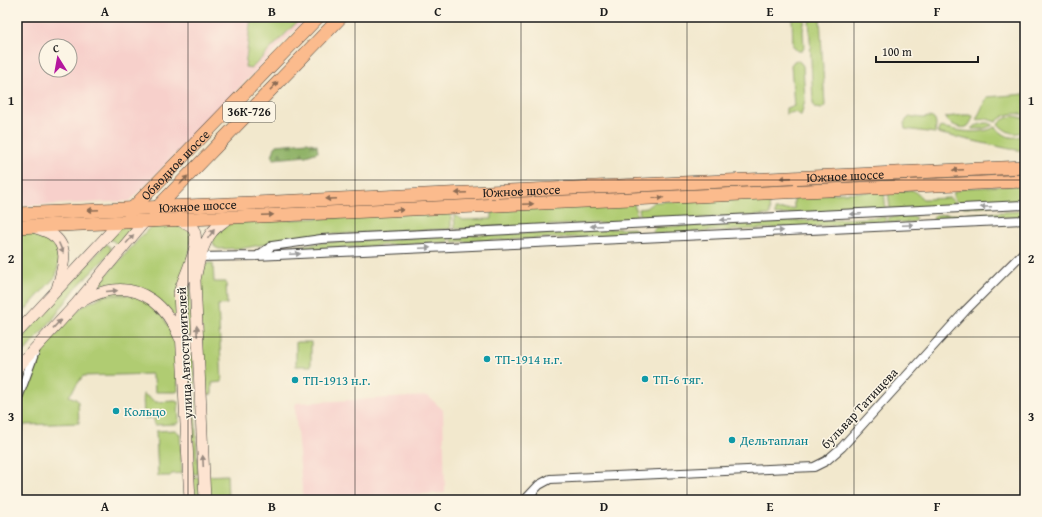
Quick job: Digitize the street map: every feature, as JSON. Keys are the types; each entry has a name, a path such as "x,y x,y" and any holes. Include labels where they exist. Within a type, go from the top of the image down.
{"main road":[{"name":"Обводное шоссе","path":"120,222 318,17"},
{"name":"Обводное шоссе","path":"145,221 341,17"},
{"name":"Южное шоссе","path":"17,214 1025,167"},
{"name":"Южное шоссе","path":"17,227 1025,181"},
{"name":"улица Автостроителей","path":"190,500 180,293 181,284 212,231 229,217"},
{"name":"улица Автостроителей","path":"176,220 188,224 192,227 196,234 194,280 205,500"},
{"path":"18,366 76,304 145,221"},
{"path":"17,333 120,222"},
{"path":"31,227 51,234 56,238 62,248 64,259 57,290"},
{"path":"100,243 107,242 112,244 115,248 115,256"},
{"name":"улица Автостроителей","path":"76,304 90,296 106,291 126,290 144,295 159,305 168,316 176,329 183,349"},
{"path":"183,349 198,352"}],"street":[{"path":"256,256 272,246 321,239 1025,205"},
{"path":"196,257 256,256 1025,220"},
{"name":"бульвар Татищева","path":"525,500 539,485 550,479 814,467 826,461 842,447 966,310 1025,250"},
{"path":"17,401 37,346"}],"shaded area":[{"path":"17,17 308,17 130,201 17,206"},
{"path":"428,396 443,410 445,493 303,500 295,408 296,403"}],"green space":[{"path":"251,17 302,17 252,68 245,67"},
{"path":"792,17 805,17 803,31 804,48 802,51 798,51 793,46"},
{"path":"809,17 820,17 825,105 821,109 815,108 813,103"},
{"path":"797,60 803,66 805,100 801,116 795,112 786,114 786,108 794,106 791,65"},
{"path":"1025,94 1025,115 1009,114 996,122 987,119 976,120 987,97"},
{"path":"972,115 973,117 968,126 962,128 955,126 945,118 946,117"},
{"path":"1014,116 1025,118 1025,130 1018,133 1011,133 998,124 1005,118"},
{"path":"910,117 929,117 934,119 936,123 935,133 905,129 904,123"},
{"path":"984,123 993,125 983,129 972,129 975,126"},
{"path":"940,127 975,132 988,130 995,127 1002,133 1012,137 1025,134 1025,151 937,133"},
{"path":"307,142 317,145 318,152 306,156 274,159 272,157 277,145"},
{"path":"1025,185 1025,204 963,207 953,198 954,192 965,188"},
{"path":"913,190 923,199 950,198 959,207 890,210 888,191"},
{"path":"884,191 886,210 775,215 775,210 794,209 794,199 805,195"},
{"path":"756,197 762,200 769,200 770,215 641,221 639,209 646,208 654,202"},
{"path":"634,203 638,222 455,229 454,215 463,220 492,219 492,213 502,209"},
{"path":"451,211 451,229 322,235 302,237 245,248 219,249 215,247 212,238 226,223"},
{"path":"1025,211 1025,217 934,220 933,218 936,215"},
{"path":"914,216 916,218 914,222 888,223 888,217"},
{"path":"885,217 886,223 655,234 653,232 656,227"},
{"path":"179,224 193,233 177,327 147,292 86,297 150,227"},
{"path":"137,225 117,249 115,242 107,239 118,227"},
{"path":"634,228 636,233 633,235 452,242 452,236"},
{"path":"33,232 49,236 61,253 56,276 17,319 17,235"},
{"path":"449,236 449,242 277,251 281,248 328,242"},
{"path":"106,244 110,247 111,252 75,289 53,319 17,360 17,342"},
{"path":"208,263 213,263 214,282 226,282 227,304 218,305 222,382 212,383 212,394 206,395 204,394 198,279 202,267"},
{"path":"190,285 192,334 188,336 186,335 183,296 185,289"},
{"path":"105,295 136,295 159,309 173,335 176,345 178,391 156,392 152,374 83,376 69,396 76,399 78,402 79,423 24,425 22,431 17,433 17,407 36,354 78,310 84,305"},
{"path":"296,342 311,342 311,366 296,366"},
{"path":"190,356 193,359 198,474 192,474 187,359"},
{"path":"143,394 156,402 178,402 179,423 154,425 154,418 144,418"},
{"path":"175,430 180,434 182,473 172,474 170,476 158,476 156,431"},
{"path":"227,475 228,500 206,500 205,476"},
{"path":"192,477 199,477 200,500 193,500"}],"place":[{"name":"ТП-1914 н.г.","path":"487,359"},
{"name":"ТП-6 тяг.","path":"645,379"},
{"name":"ТП-1913 н.г.","path":"295,380"},
{"name":"Кольцо","path":"116,411"},
{"name":"Дельтаплан","path":"732,440"}]}
